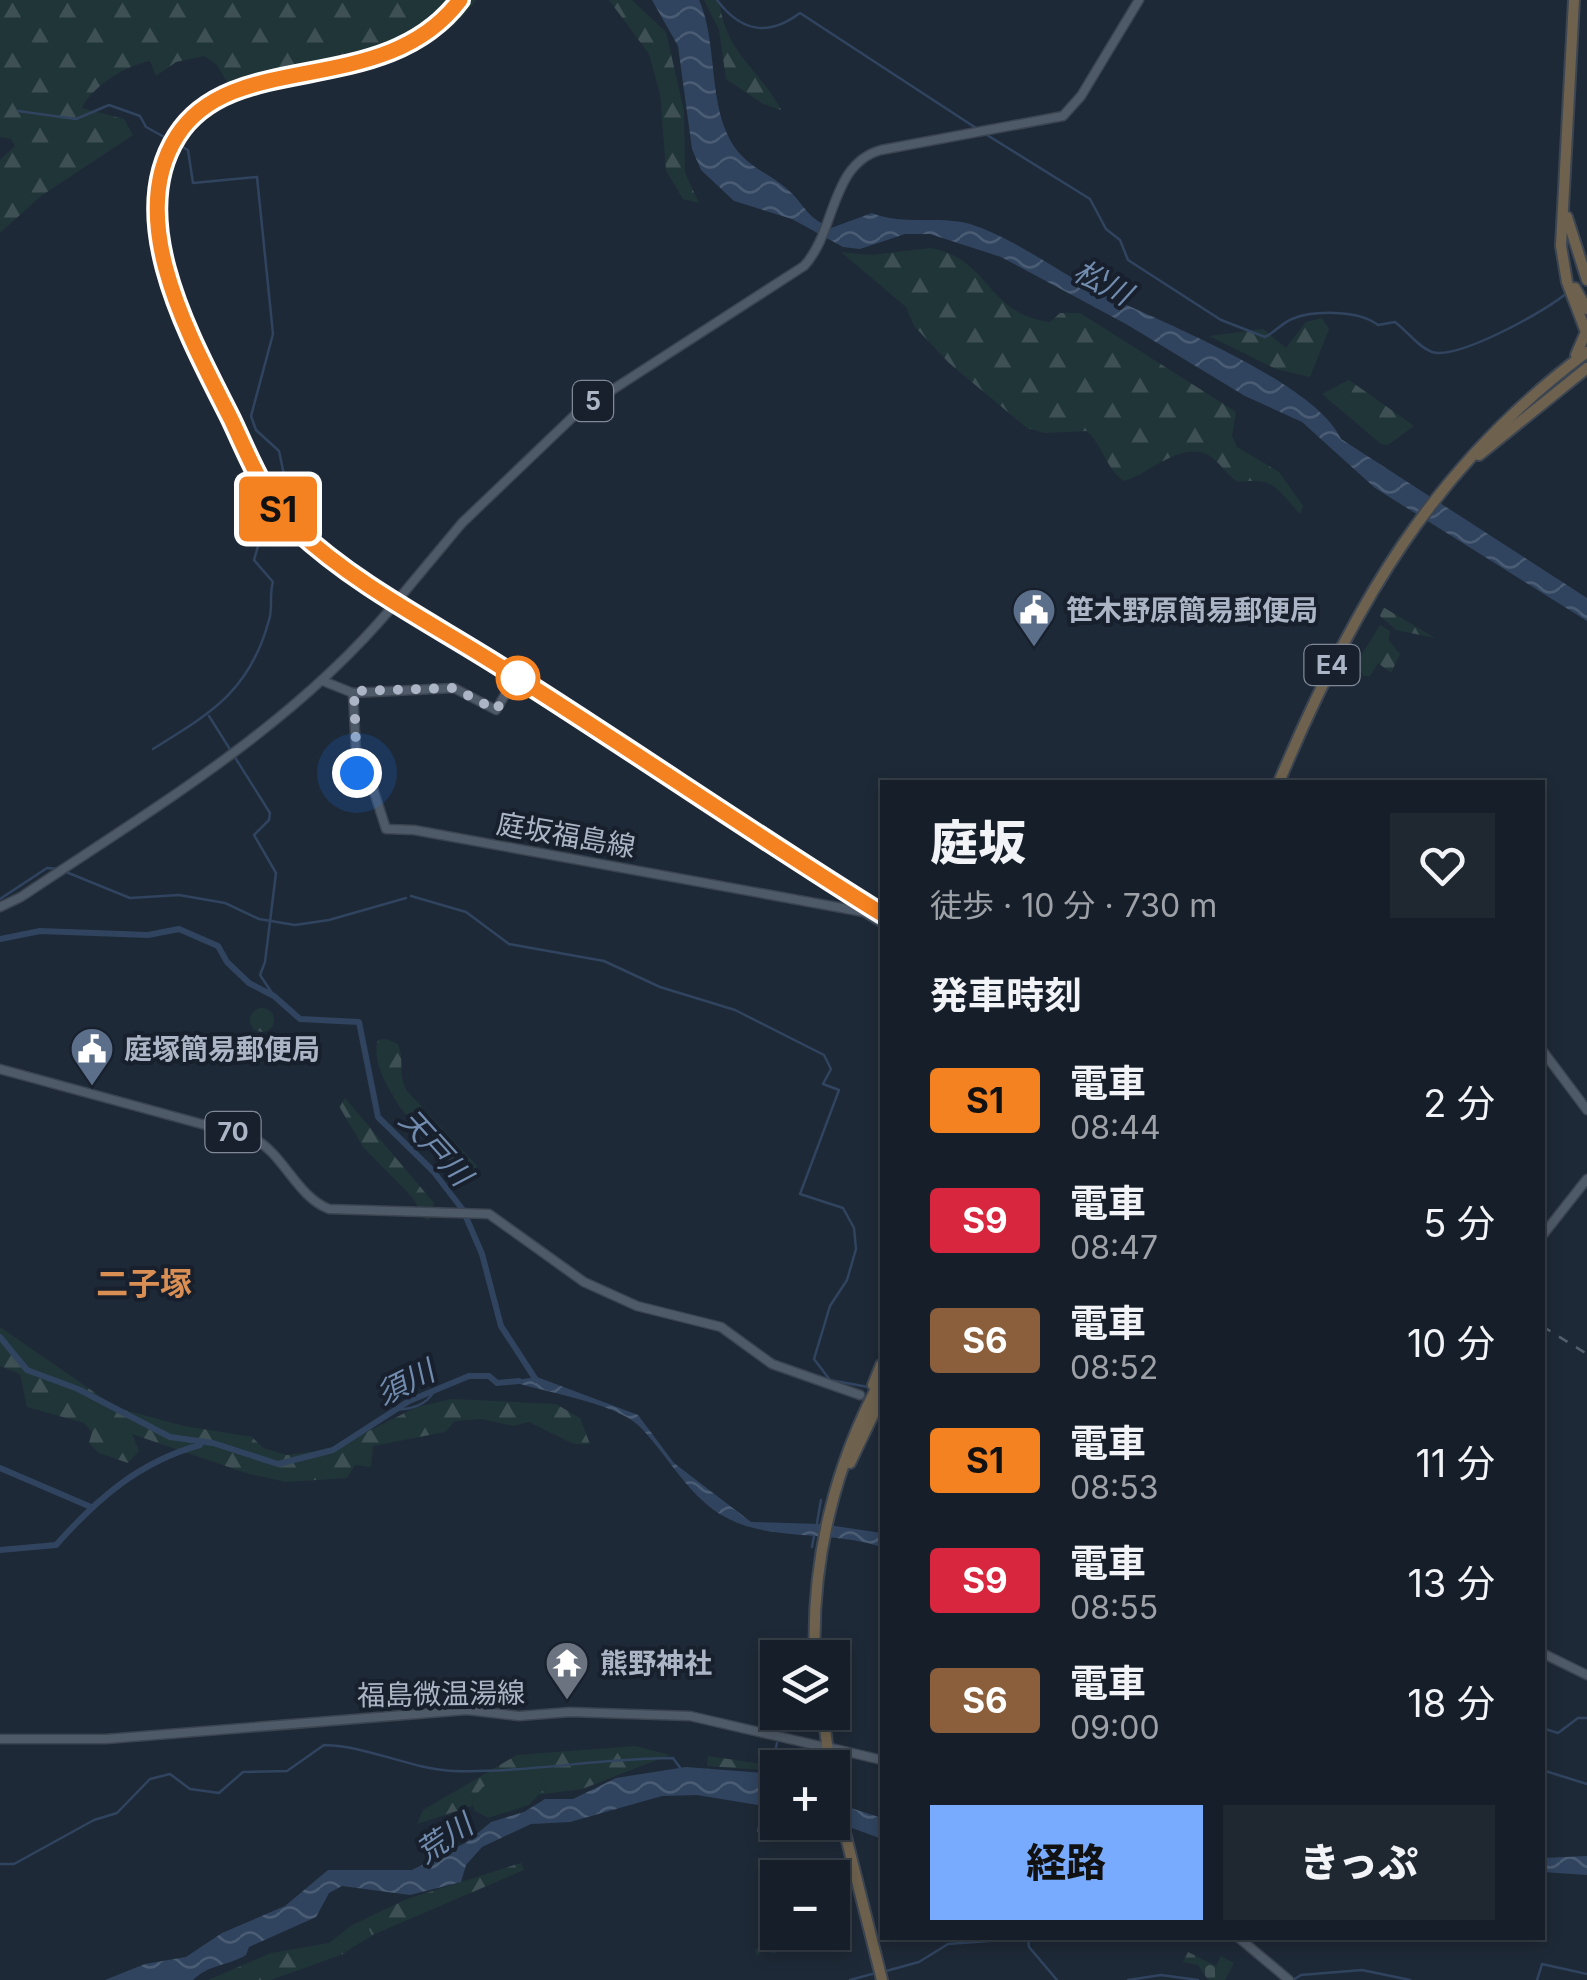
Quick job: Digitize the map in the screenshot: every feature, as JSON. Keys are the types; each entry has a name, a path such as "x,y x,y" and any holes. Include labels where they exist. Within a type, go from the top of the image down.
{"highway":[{"path":"1523,409 1583,346 1586,332 1564,214 1574,1"},
{"path":"1564,214 1587,300"},
{"path":"1536,396 1587,354"},
{"path":"1536,396 1587,368"},
{"name":"E4","path":"1452,479 1523,409"},
{"name":"E4","path":"1282,780 1349,630 1396,554 1452,479 1523,409"},
{"path":"818,1640 826,1540 842,1476 880,1367"},
{"path":"842,1476 880,1383"},
{"path":"842,1476 880,1391"},
{"path":"842,1476 880,1400"},
{"path":"843,1840 880,1980"}],"main road":[{"name":"5","path":"0,907 235,752 323,681 381,620 462,523 578,412 810,260 848,174 870,153 1066,113 1138,0"},
{"path":"323,681 353,692 454,688 496,710 506,693"},
{"name":"庭坂福島線","path":"353,692 357,773 368,776 386,829 428,832 864,912 880,922"},
{"path":"1545,1054 1587,1110"},
{"name":"70","path":"0,1069 253,1138 271,1151 315,1202 329,1209 473,1212 495,1217 563,1270 598,1288 637,1306 720,1326 772,1364 860,1395"},
{"path":"1545,1232 1587,1179"},
{"path":"1545,1654 1587,1675"},
{"name":"福島微温湯線","path":"0,1738 106,1738 472,1710 519,1716 570,1712 690,1716 820,1746"},
{"path":"831,1748 880,1760"},
{"path":"1241,1940 1289,1980"}],"green space":[{"path":"0,0 476,0 452,26 425,45 364,66 231,88 216,64 204,56 176,62 156,76 150,61 121,72 94,92 82,108 124,119 133,135 41,196 0,233 0,160 15,146 11,139 0,137"},
{"path":"609,0 632,0 666,32 684,111 685,173 699,203 683,199 666,170 660,94 649,54"},
{"path":"704,0 719,0 735,47 781,110 763,104 726,79 719,30"},
{"path":"930,248 966,263 1013,309 1050,322 1060,313 1080,313 1236,412 1232,436 1237,447 1279,472 1303,506 1300,514 1274,486 1238,482 1212,457 1200,452 1170,457 1124,481 1087,431 1045,433 1027,428 949,363 914,326 906,307 841,252 870,255"},
{"path":"1322,318 1329,329 1310,377 1276,369 1209,336 1263,329 1286,348 1306,322"},
{"path":"1349,380 1414,426 1388,445 1381,444 1322,394"},
{"path":"1383,607 1435,638 1396,630 1380,616"},
{"path":"1380,625 1390,631 1389,641 1400,654 1391,673 1378,663 1370,676 1364,676 1356,664"},
{"path":"262,1008 274,1020 262,1032 250,1020"},
{"path":"378,1040 398,1044 407,1091 477,1166 474,1180 426,1139 394,1097 377,1057"},
{"path":"345,1098 434,1203 430,1219 426,1220 412,1197 363,1147 339,1106"},
{"path":"0,1327 117,1408 184,1426 252,1437 263,1448 287,1455 332,1449 417,1407 451,1399 556,1404 580,1418 590,1444 574,1444 529,1422 513,1426 481,1419 455,1421 445,1432 373,1446 371,1467 355,1465 347,1478 286,1482 249,1474 132,1434 139,1451 128,1463 99,1453 89,1443 92,1432 84,1423 27,1407 20,1374 0,1366"},
{"path":"635,1746 670,1755 582,1789 484,1802 417,1824 423,1810 517,1755"},
{"path":"708,1756 760,1764 760,1770 707,1766"},
{"path":"538,1772 543,1775 545,1788 529,1805 488,1818 475,1811 472,1803 491,1781"},
{"path":"521,1863 524,1870 370,1936 343,1954 271,1980 208,1980 271,1953 329,1943 352,1925 407,1899"},
{"path":"365,1920 372,1936 335,1957 332,1942"},
{"path":"1188,1952 1216,1966 1221,1956 1234,1963 1225,1980 1208,1980 1198,1965 1183,1962"}],"water":[{"path":"652,0 699,0 718,102 730,140 747,161 786,188 822,223 831,228 872,213 896,219 970,224 1091,288 1229,353 1299,395 1325,417 1341,439 1587,598 1587,621 1375,488 1302,422 1245,396 1126,324 1001,257 930,234 905,234 860,249 843,247 792,219 734,201 701,170 692,149 678,46"},
{"path":"537,1377 638,1415 674,1463 751,1522 821,1524 880,1533 880,1546 762,1530 727,1518 701,1499 627,1417 595,1404 510,1381"},
{"path":"686,1767 760,1773 760,1805 697,1795 662,1796 570,1822 531,1824 482,1847 466,1865 461,1882 410,1895 342,1886 329,1893 316,1917 249,1947 246,1955 205,1971 193,1980 105,1980 145,1964 186,1957 222,1933 285,1906 328,1870 412,1870 467,1842 491,1822 524,1812 545,1799 573,1799 616,1778"},
{"path":"850,1808 880,1817 880,1838 850,1827"},
{"path":"1587,1856 1587,1875 1545,1872 1545,1858"}],"waterway":[{"path":"717,0 736,19 756,28 777,26 800,13 976,128"},
{"path":"18,111 76,119 109,105 140,116 146,127 188,150 193,183 257,177 273,334 251,416 256,430 279,451 286,484 279,505 268,512 254,560 273,582 270,615 251,665 226,698 153,749"},
{"name":"松川","path":"987,135 1090,199 1106,229 1120,240 1128,260 1221,320 1265,337 1292,319 1336,313 1360,316 1378,325 1395,322 1427,350 1444,352 1502,332 1568,292"},
{"path":"209,716 270,813 269,820 254,835 276,873 260,975 274,996"},
{"path":"0,899 47,868 59,869"},
{"path":"66,872 130,898 179,895 225,903 259,919 295,925 329,920 406,898"},
{"path":"411,896 466,912 509,944 604,961 660,987 735,1010 824,1055 831,1069 823,1084 839,1090 800,1194 843,1208 854,1228 856,1249 847,1280 830,1306 814,1359 830,1380 868,1387"},
{"name":"天戸川","path":"0,939 40,931 148,935 179,929 218,946 227,962 249,983 274,996 300,1019 359,1022 378,1117 433,1171 463,1210 482,1254 501,1326 536,1380"},
{"name":"須川","path":"0,1337 27,1370 78,1389 170,1437 213,1443 278,1464 333,1450 409,1401 469,1376 489,1376 497,1383 519,1381"},
{"path":"396,1409 418,1406 434,1391"},
{"path":"0,1550 56,1545 121,1484 158,1461 200,1445"},
{"path":"0,1468 91,1507"},
{"path":"817,1523 821,1500"},
{"path":"812,1547 814,1536"},
{"path":"1545,1729 1558,1733 1578,1718 1587,1718"},
{"path":"776,1750 777,1743"},
{"path":"0,1864 14,1864 94,1820 117,1813 150,1779 170,1774 190,1789 219,1793 243,1772 287,1771 324,1745 454,1771 673,1758 681,1769"},
{"path":"1545,1771 1587,1784"},
{"path":"758,1831 760,1822"},
{"path":"886,1971 919,1962 948,1944 1001,1940"},
{"path":"1028,1940 1029,1947 1057,1980"},
{"path":"1537,1980 1542,1964 1587,1974"},
{"path":"1293,1980 1301,1975 1362,1970 1410,1980"},
{"path":"850,1980 872,1974"},
{"path":"1128,1980 1161,1975 1198,1980"}],"railway":[{"path":"457,0 426,30 390,50 232,91 199,109 174,137 157,185 155,212 163,266 180,317 229,426 275,508 292,528 343,571 880,914"},
{"path":"1545,1328 1587,1354"}],"train":[{"name":"S1","path":"460,0 450,15 414,43 362,64 242,88 213,100 181,130 169,148 158,191 163,260 180,316 268,492 302,535 417,617 514,675 880,913"}],"place":[{"name":"笹木野原簡易郵便局","path":"1034,648"},
{"name":"庭塚簡易郵便局","path":"92,1087"},
{"name":"熊野神社","path":"567,1701"}],"district":[{"name":"二子塚","path":"144,1283"}],"route":[{"path":"357,773 354,691 454,688 496,710 518,678"}],"water label":[{"name":"荒川","path":"444,1838"}]}
